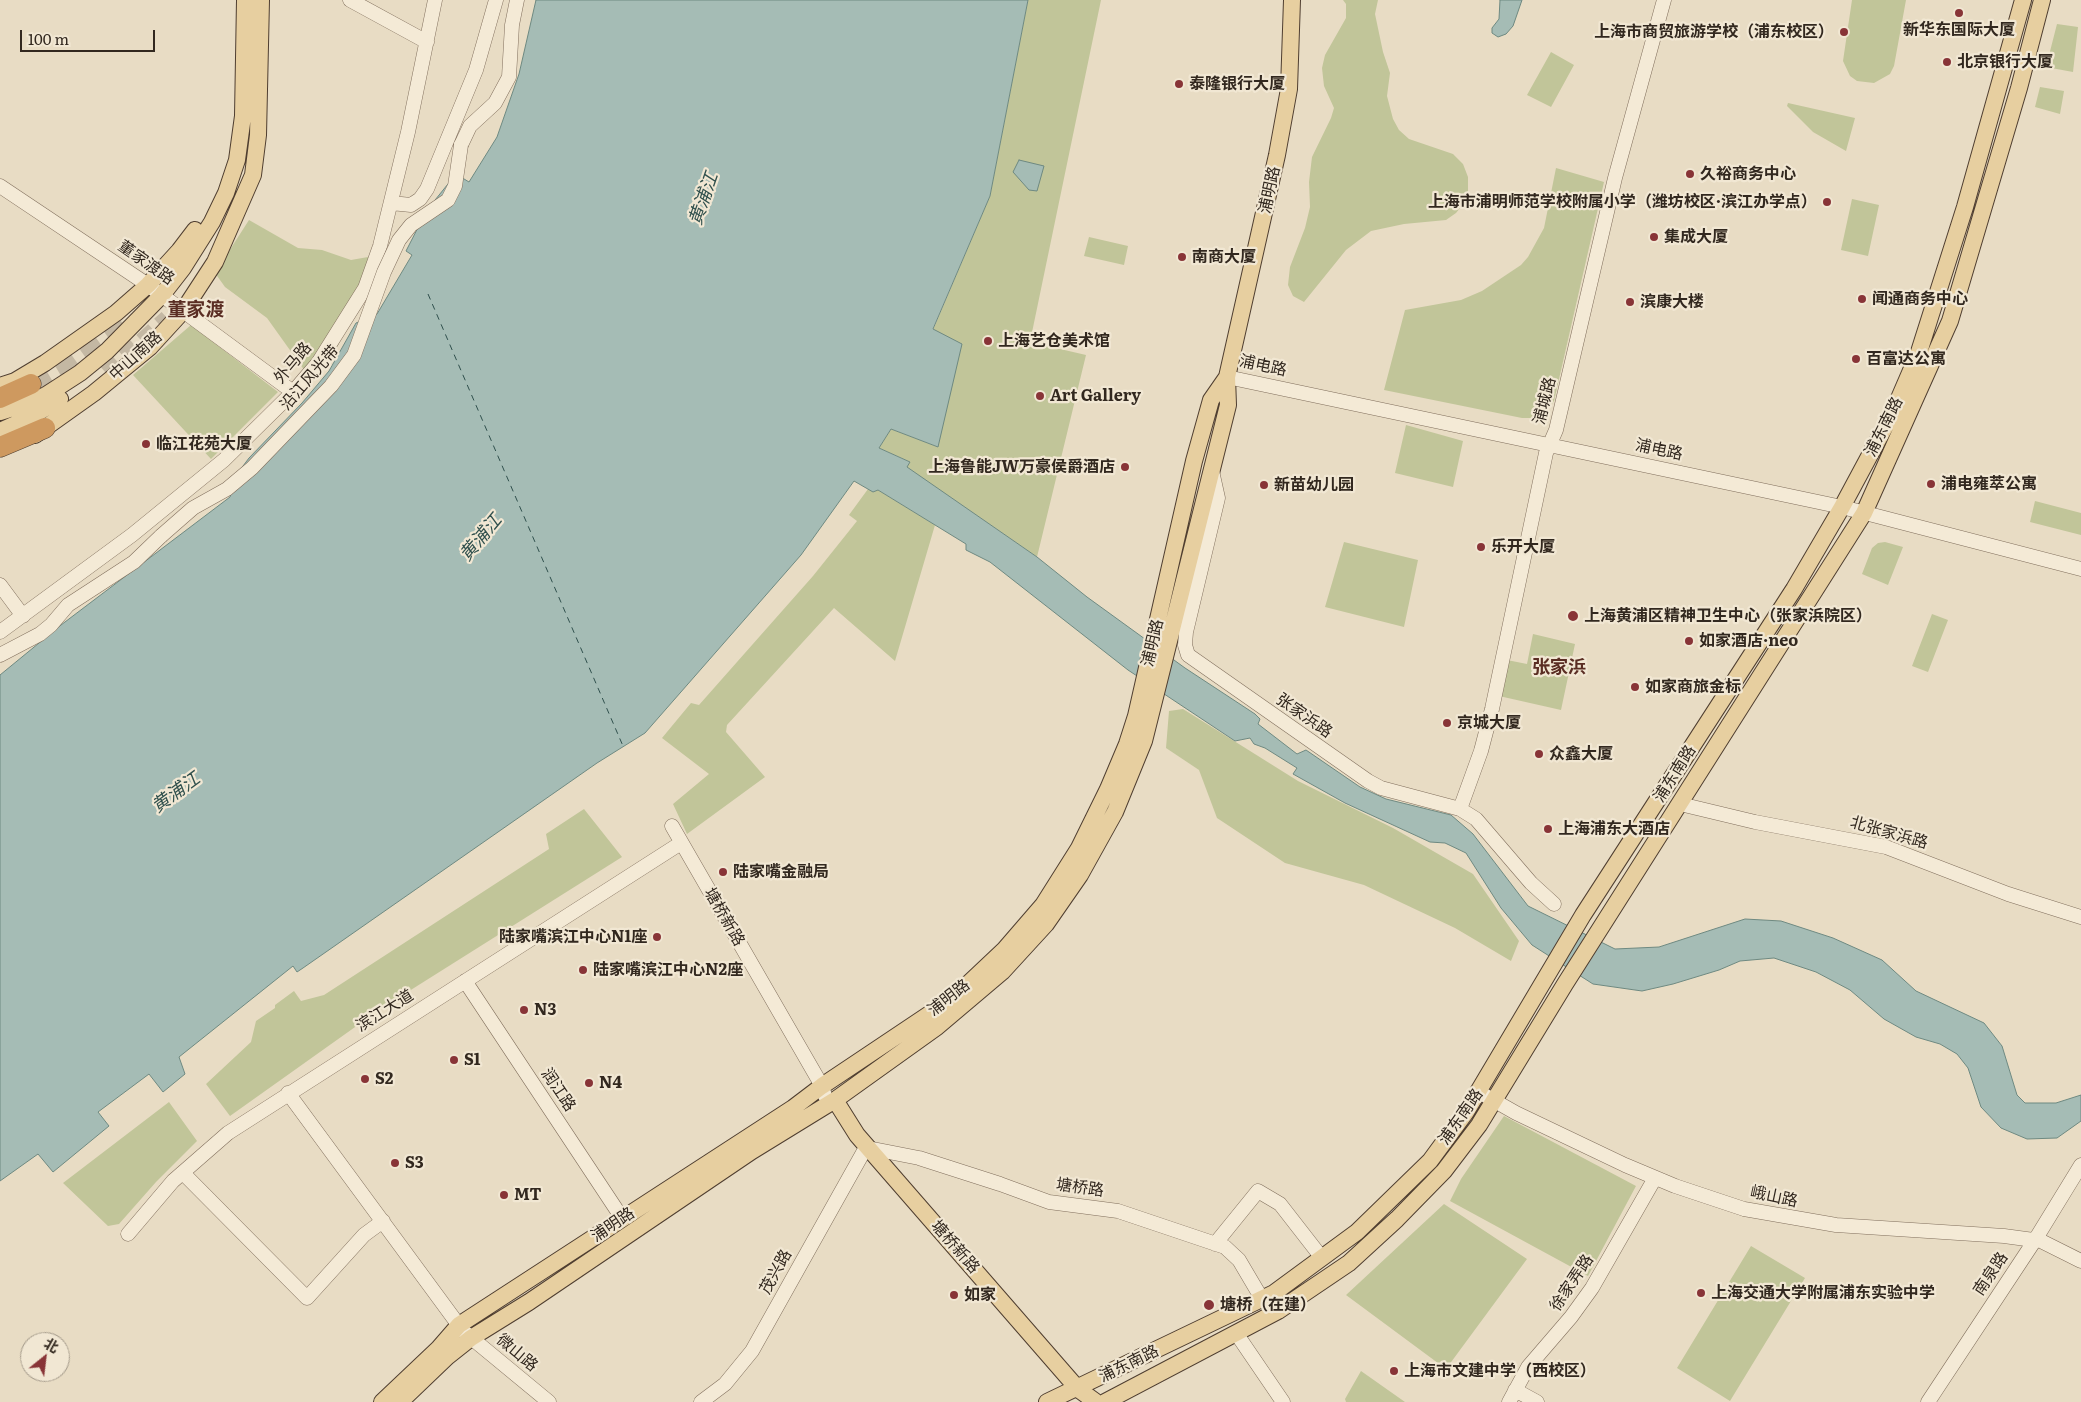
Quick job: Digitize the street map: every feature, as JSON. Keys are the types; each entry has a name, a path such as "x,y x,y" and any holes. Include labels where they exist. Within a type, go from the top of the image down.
{"highway":[{"path":"0,398 16,387"},
{"path":"0,441 36,428"},
{"path":"0,447 36,428"}],"main road":[{"name":"中山南路","path":"0,454 36,428 94,393 150,347 172,302 183,268 212,222 237,160 243,116 245,0"},
{"name":"中山南路","path":"0,431 31,417 82,383 147,327 172,302 193,272 234,204 258,135 261,0"},
{"name":"浦明路","path":"382,1402 439,1348 622,1218 793,1108 822,1086 952,999 1005,949 1043,905 1079,848 1142,720 1174,623 1228,405 1227,377 1278,155 1289,89 1292,0"},
{"name":"浦东南路","path":"1047,1402 1072,1394 1274,1293 1357,1232 1430,1161 1479,1092 1583,915 1794,589 1842,507 1894,410 1919,352 1968,198 2023,0"},
{"name":"浦东南路","path":"1105,1402 1278,1311 1349,1263 1444,1171 1494,1101 1565,984 1864,512 1950,321 2019,88 2042,0"},
{"name":"中山南路","path":"0,411 16,387 116,313 148,285 180,251 208,213 237,160"},
{"name":"中山南路","path":"0,411 32,402 80,373 132,328 172,302"},
{"name":"浦明路","path":"400,1402 446,1358 465,1331 528,1302 752,1151 832,1102 937,1027 1002,972 1046,924 1080,875 1115,812 1144,741 1142,720 1159,614 1194,461 1211,400 1227,377"},
{"name":"塘桥新路","path":"832,1102 866,1150 1072,1394 1096,1402"}],"street":[{"path":"350,0 427,42"},
{"name":"外马路","path":"0,632 132,534 224,460 294,392 318,363 365,288 391,203 435,0"},
{"path":"391,203 411,205 420,199 427,189 476,70 496,0"},
{"name":"沿江风光带","path":"0,655 40,634 51,625 68,605 134,562 193,508 227,490 252,468 341,373 354,355 384,272 399,240 411,226 448,200 455,186 460,145 470,126 495,103 509,77 512,25 517,0"},
{"name":"浦城路","path":"1460,809 1481,751 1492,709 1550,444 1556,430 1615,178 1664,0"},
{"name":"董家渡路","path":"0,186 148,285 294,392"},
{"name":"浦电路","path":"1227,377 1842,507 2081,569"},
{"name":"张家浜路","path":"1212,470 1218,498 1186,632 1185,645 1188,655 1368,781 1381,788 1460,809 1476,819 1531,883 1554,904"},
{"path":"0,585 23,616"},
{"name":"北张家浜路","path":"1680,804 1755,822 1886,847 2008,894 2081,917"},
{"name":"塘桥新路","path":"672,826 832,1102"},
{"name":"滨江大道","path":"128,1234 183,1173 228,1133 681,843"},
{"name":"润江路","path":"465,981 622,1218"},
{"name":"峨山路","path":"1479,1092 1494,1101 1655,1178 1744,1209 1804,1221 1880,1229 2004,1236 2035,1240 2053,1245 2081,1261"},
{"name":"微山路","path":"288,1093 465,1331 549,1402"},
{"name":"塘桥路","path":"866,1150 919,1158 1049,1202 1118,1211 1225,1247 1239,1260 1262,1299"},
{"name":"茂兴路","path":"701,1402 725,1384 752,1351 866,1150"},
{"name":"南泉路","path":"1928,1402 2035,1240 2081,1165"},
{"path":"183,1173 307,1298 364,1235 383,1221"},
{"name":"徐家弄路","path":"1512,1396 1532,1361 1571,1317 1592,1288 1655,1178"},
{"path":"1214,1244 1258,1191 1280,1204 1322,1258"},
{"path":"1236,1333 1283,1402"},
{"path":"1512,1396 1537,1402"}],"green space":[{"path":"1028,0 1101,0 1030,342 1086,355 1037,557 906,467 910,462 879,448 891,429 938,447 933,330 990,196"},
{"path":"1343,0 1378,0 1375,14 1383,52 1390,73 1387,96 1393,119 1399,130 1409,139 1453,154 1463,164 1468,177 1468,192 1464,203 1456,213 1446,220 1404,224 1371,231 1346,250 1304,302 1293,296 1288,285 1290,267 1305,228 1310,207 1309,182 1312,157 1334,108 1324,86 1322,68 1325,55 1346,18 1346,4"},
{"path":"1852,0 1906,0 1894,66 1890,74 1874,83 1857,81 1850,76 1843,61"},
{"path":"2057,24 2078,27 2073,72 2046,67"},
{"path":"1551,52 1574,65 1551,107 1527,95"},
{"path":"2040,87 2064,91 2060,114 2035,107"},
{"path":"1788,103 1855,118 1846,151 1813,132 1787,106"},
{"path":"1556,168 1604,182 1554,401 1547,411 1535,418 1522,418 1384,390 1405,310 1461,300 1482,291 1521,265 1528,257 1544,228"},
{"path":"1852,199 1879,205 1868,256 1841,250"},
{"path":"249,220 298,248 322,250 351,260 385,254 332,357 312,381 267,318 225,287 215,273"},
{"path":"1089,237 1128,246 1124,265 1084,256"},
{"path":"191,325 278,392 211,459 133,375"},
{"path":"1406,425 1463,441 1453,487 1395,473"},
{"path":"868,489 878,490 935,525 895,661 834,608 727,725 726,732 765,777 687,834 673,804 709,774 662,738 691,703 699,705 813,576 857,521 849,515"},
{"path":"2035,501 2081,513 2081,535 2030,522"},
{"path":"1344,542 1418,560 1404,627 1325,607"},
{"path":"1885,542 1903,547 1888,585 1862,574 1872,548 1878,543"},
{"path":"1932,614 1948,620 1928,672 1912,666"},
{"path":"1533,634 1575,644 1561,710 1499,696 1507,660 1527,664"},
{"path":"1183,709 1298,781 1393,828 1473,874 1519,941 1511,961 1455,928 1364,885 1285,863 1217,818 1199,770 1166,748 1169,711"},
{"path":"584,809 622,857 379,1010 230,1116 206,1084 251,1042 256,1021 275,1008 275,1005 294,991 301,1001 324,995 549,849 546,834"},
{"path":"169,1102 197,1141 156,1182 119,1224 108,1226 63,1183"},
{"path":"1504,1116 1636,1186 1588,1276 1450,1201 1461,1179"},
{"path":"1444,1204 1527,1259 1446,1369 1346,1295"},
{"path":"1751,1246 1805,1278 1730,1401 1677,1368"},
{"path":"1361,1371 1405,1402 1346,1402 1345,1399"}],"water":[{"name":"黄浦江","path":"536,0 1028,0 990,196 933,329 962,344 938,447 891,429 879,448 910,462 907,467 1037,557 1087,597 1185,668 1255,714 1260,719 1258,724 1297,754 1306,750 1360,787 1386,799 1451,815 1473,834 1528,906 1615,949 1659,947 1745,919 1781,921 1833,938 1882,960 1916,991 1984,1023 2002,1046 2017,1095 2025,1103 2056,1103 2081,1095 2081,1121 2057,1138 2027,1139 2001,1128 1981,1107 1968,1068 1957,1054 1940,1044 1916,1037 1884,1019 1850,990 1816,972 1774,958 1740,961 1719,970 1642,991 1593,984 1532,945 1501,908 1466,853 1445,843 1430,842 1345,803 1293,774 1297,768 1265,748 1254,744 1250,738 1235,741 1128,670 990,562 966,550 966,544 878,490 873,492 854,481 801,555 645,733 597,763 297,972 293,966 179,1057 185,1074 163,1092 149,1074 98,1112 109,1126 53,1172 38,1154 0,1181 0,675 61,625 230,497 237,474 249,458 302,403 329,371 356,323 377,314 412,255 406,251 427,210 456,174 469,182 497,137 519,74"},
{"path":"1500,0 1522,0 1513,26 1506,34 1498,37 1492,33 1492,28 1499,19"},
{"path":"1019,160 1044,166 1037,191 1029,190 1013,172"}],"ferry route":[{"path":"428,294 623,746"}],"tunnel":[{"path":"106,373 167,318"},
{"path":"31,384 67,363 126,321"}],"place":[{"name":"新华东国际大厦","path":"1959,13"},
{"name":"上海市商贸旅游学校（浦东校区）","path":"1844,32"},
{"name":"北京银行大厦","path":"1947,62"},
{"name":"泰隆银行大厦","path":"1179,84"},
{"name":"久裕商务中心","path":"1690,174"},
{"name":"上海市浦明师范学校附属小学（潍坊校区·滨江办学点）","path":"1827,202"},
{"name":"集成大厦","path":"1654,237"},
{"name":"南商大厦","path":"1182,257"},
{"name":"闻通商务中心","path":"1862,299"},
{"name":"滨康大楼","path":"1630,302"},
{"name":"上海艺仓美术馆","path":"988,341"},
{"name":"百富达公寓","path":"1856,359"},
{"name":"Art Gallery","path":"1040,396"},
{"name":"临江花苑大厦","path":"146,444"},
{"name":"上海鲁能JW万豪侯爵酒店","path":"1125,467"},
{"name":"浦电雍萃公寓","path":"1931,484"},
{"name":"新苗幼儿园","path":"1264,485"},
{"name":"乐开大厦","path":"1481,547"},
{"name":"上海黄浦区精神卫生中心（张家浜院区）","path":"1573,616"},
{"name":"如家酒店·neo","path":"1689,641"},
{"name":"如家商旅金标","path":"1635,687"},
{"name":"京城大厦","path":"1447,723"},
{"name":"众鑫大厦","path":"1539,754"},
{"name":"上海浦东大酒店","path":"1548,829"},
{"name":"陆家嘴金融局","path":"723,872"},
{"name":"陆家嘴滨江中心N1座","path":"657,937"},
{"name":"陆家嘴滨江中心N2座","path":"583,970"},
{"name":"N3","path":"524,1010"},
{"name":"S1","path":"454,1060"},
{"name":"S2","path":"365,1079"},
{"name":"N4","path":"589,1083"},
{"name":"S3","path":"395,1163"},
{"name":"MT","path":"504,1195"},
{"name":"上海交通大学附属浦东实验中学","path":"1701,1293"},
{"name":"如家","path":"954,1295"},
{"name":"塘桥（在建）","path":"1209,1305"},
{"name":"上海市文建中学（西校区）","path":"1394,1371"}],"district":[{"name":"董家渡","path":"196,310"},
{"name":"张家浜","path":"1559,668"}]}
